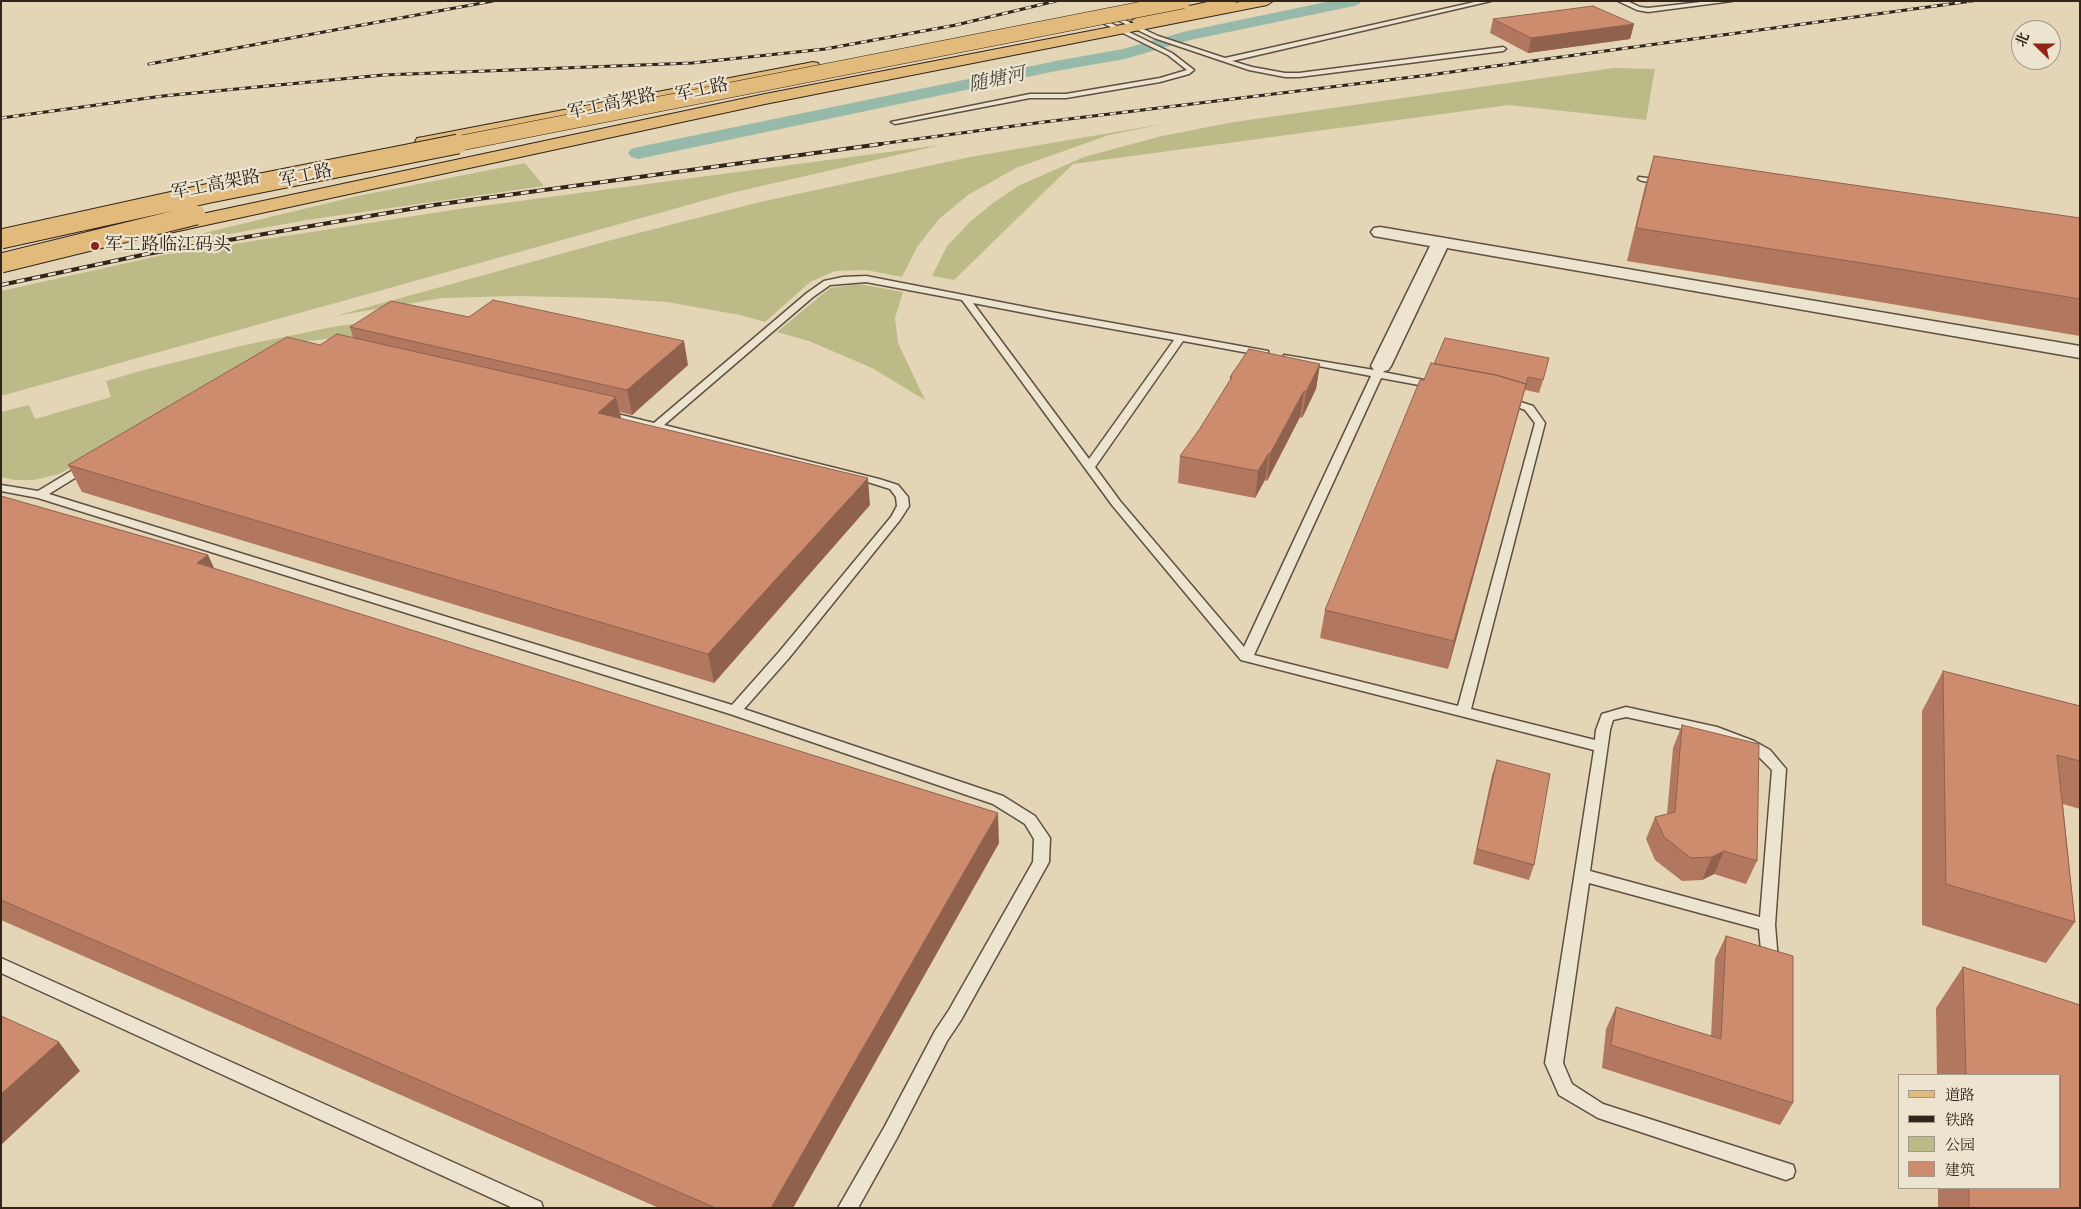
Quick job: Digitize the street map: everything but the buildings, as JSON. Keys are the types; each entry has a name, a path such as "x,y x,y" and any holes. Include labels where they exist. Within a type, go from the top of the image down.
{"main road":[{"name":"军工路","path":"1,232 206,184 1150,1"},
{"path":"1027,31 1155,1"},
{"name":"军工高架路","path":"1,239 210,193 1183,1"},
{"name":"军工高架路","path":"1,251 131,222 263,198 760,95 1232,1"},
{"name":"军工路","path":"1,263 671,118 1133,33 1267,1"},
{"path":"1,263 263,198"}],"street":[{"path":"1380,232 2080,352"},
{"path":"1379,370 1441,242"}],"lane":[{"path":"1226,60 1488,1"},
{"path":"1621,1 1639,9 1648,10 1729,1"},
{"path":"1093,12 1133,33 1156,37 1266,72 1299,75 1503,49"},
{"path":"895,122 1030,96 1066,96 1160,80 1188,73 1192,70 1170,54 1093,12"},
{"path":"1642,179 1672,183"},
{"path":"657,426 810,294 827,283 843,280 866,279 1180,338 1379,370 1444,386"},
{"path":"965,298 1116,503 1246,657 1601,747"},
{"path":"1089,466 1180,338"},
{"path":"1246,657 1379,370"},
{"path":"1463,712 1540,423 1529,408 1493,396"},
{"path":"592,411 875,481 894,487 902,497 904,506 896,518 784,655 735,711"},
{"path":"40,495 98,460"},
{"path":"1,488 40,495 735,711 998,800 1030,820 1042,838 1041,862 1002,928 955,1015 941,1036 890,1132 846,1208"},
{"path":"1770,961 1767,925 1779,769 1765,754 1749,744 1717,732 1626,712 1607,717 1603,730 1554,1063 1565,1089 1598,1110 1786,1171"},
{"path":"1582,875 1767,925"},
{"path":"1,966 170,1041 534,1208"}],"green space":[{"path":"1614,68 1655,69 1646,120 1509,105 1073,164 954,280 932,276 947,246 971,221 993,203 1018,186 1084,157 1162,136 1234,122"},
{"path":"1168,123 1109,135 1016,168 968,195 939,219 917,247 902,277 866,270 835,271 810,282 765,322 740,315 667,302 606,298 515,296 442,298 335,316 615,239 760,202 970,157"},
{"path":"941,145 731,193 1,396 1,291 163,255 459,209"},
{"path":"525,163 544,186 307,220 113,255 353,197"},
{"path":"859,284 903,292 895,318 898,343 925,400 872,368 809,341 777,332 830,288"},
{"path":"396,319 355,346 326,339 299,342 59,474 34,480 14,480 1,477 1,412 29,405 35,419 111,397 106,381 144,370 245,345 337,326"}],"waterway":[{"name":"随塘河","path":"638,153 1056,66 1125,54 1187,36 1354,1"}],"railway":[{"path":"149,64 493,1"},
{"path":"1,118 163,96 383,75 692,63 825,49 956,25 1056,1"},
{"path":"872,145 1429,75 1972,1"},
{"path":"1,285 147,254 434,205 881,144"}],"place":[{"name":"军工路临江码头","path":"95,246"}]}
